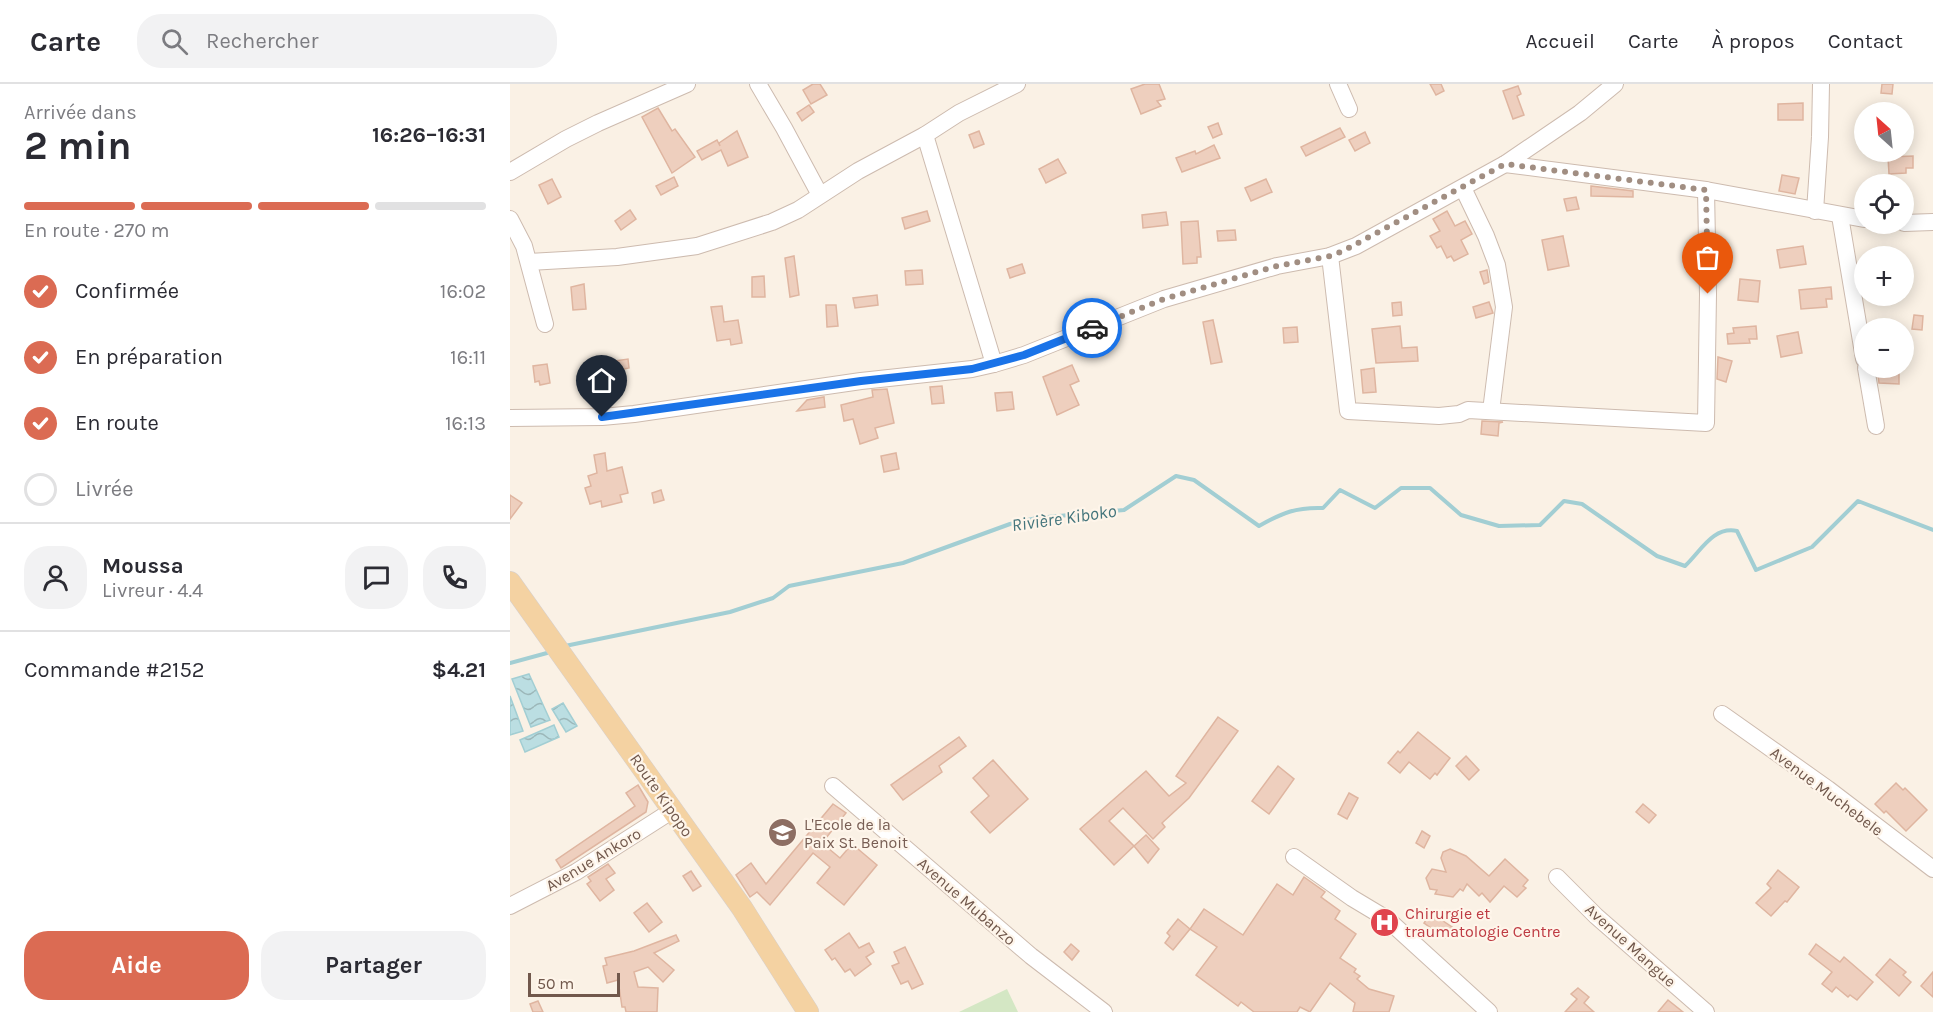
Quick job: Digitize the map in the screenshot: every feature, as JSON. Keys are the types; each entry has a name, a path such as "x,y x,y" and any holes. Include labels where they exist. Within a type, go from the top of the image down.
{"main road":[{"name":"Route Kipopo","path":"510,582 742,908 808,1012"}],"street":[{"path":"510,172 587,129 687,84"},
{"path":"758,84 820,195"},
{"path":"529,262 617,257 697,246 772,222 798,210 858,171 925,135 959,113 1017,84"},
{"path":"1338,84 1349,108"},
{"path":"510,417 602,417 634,414 861,381 972,369 1024,355 1164,299 1277,266 1330,256 1356,246 1505,164 1580,113 1616,84"},
{"path":"1815,211 1821,84"},
{"path":"925,135 994,364"},
{"path":"1505,164 1706,190 1854,218"},
{"path":"1463,188 1497,265 1504,307 1491,411"},
{"path":"1330,256 1348,411 1439,416 1459,414 1468,410 1706,423 1708,306 1706,190"},
{"path":"1840,216 1857,318"},
{"path":"510,219 525,246 545,324"},
{"path":"1914,223 1933,222"},
{"path":"1868,378 1876,426"},
{"name":"Avenue Muchebele","path":"1722,714 1828,789 1933,869"},
{"name":"Avenue Mubanzo","path":"834,786 1031,956 1104,1012"},
{"name":"Avenue Ankoro","path":"510,906 576,872 674,810"},
{"path":"1294,857 1387,919 1489,1012"},
{"name":"Avenue Mangue","path":"1557,877 1596,916 1706,1012"}],"green space":[{"path":"1007,989 1018,1012 959,1012"}],"water":[{"path":"529,674 550,720 531,727 512,679"},
{"path":"510,696 523,731 510,735"},
{"path":"563,703 577,726 566,732 552,709"},
{"path":"554,725 559,737 525,752 520,740"}],"building":[{"path":"813,84 820,84 827,95 811,104 803,90"},
{"path":"1145,84 1159,84 1165,99 1157,101 1161,106 1141,114 1131,89"},
{"path":"1430,84 1441,84 1444,91 1436,95"},
{"path":"1882,84 1893,84 1892,94 1881,93"},
{"path":"1518,86 1521,94 1517,96 1524,115 1513,119 1503,91"},
{"path":"1803,103 1803,120 1778,120 1778,104"},
{"path":"809,105 814,112 802,121 797,113"},
{"path":"658,108 672,131 675,129 695,157 672,173 642,117"},
{"path":"1218,123 1222,134 1213,138 1208,127"},
{"path":"1340,128 1345,137 1306,156 1301,147"},
{"path":"737,131 748,157 728,166 721,150 702,160 697,151 717,140 720,146 719,143"},
{"path":"979,131 984,144 974,148 969,135"},
{"path":"1365,132 1370,143 1355,151 1349,140"},
{"path":"1214,145 1220,158 1182,172 1176,158 1195,151 1196,154"},
{"path":"1058,159 1066,173 1046,183 1039,169"},
{"path":"1888,162 1913,162 1913,168 1906,168 1906,173 1889,174"},
{"path":"1782,175 1799,178 1795,194 1779,191"},
{"path":"674,177 678,186 661,195 656,186"},
{"path":"552,179 561,197 548,204 539,185"},
{"path":"1266,179 1272,192 1251,201 1245,188"},
{"path":"1591,186 1633,191 1633,197 1591,196"},
{"path":"1576,197 1579,209 1567,211 1564,199"},
{"path":"630,210 636,219 621,230 615,221"},
{"path":"927,211 930,221 905,229 902,218"},
{"path":"1447,211 1455,226 1465,221 1472,234 1461,240 1468,254 1454,261 1451,256 1447,258 1441,246 1437,248 1430,236 1440,231 1433,219"},
{"path":"1166,212 1168,225 1143,228 1142,215"},
{"path":"1198,221 1201,257 1197,257 1197,263 1183,264 1181,222"},
{"path":"1235,230 1236,240 1218,241 1217,231"},
{"path":"1563,236 1569,266 1548,270 1542,240"},
{"path":"1803,246 1806,264 1780,268 1777,250"},
{"path":"794,256 799,295 790,297 785,258"},
{"path":"1022,264 1025,273 1010,278 1007,269"},
{"path":"922,270 923,284 906,285 905,271"},
{"path":"1487,270 1489,282 1484,284 1480,272"},
{"path":"764,276 765,297 752,297 752,277"},
{"path":"1740,279 1760,281 1758,302 1738,300"},
{"path":"584,284 586,309 573,310 571,287"},
{"path":"1831,287 1832,299 1826,299 1827,307 1801,309 1799,290"},
{"path":"877,295 878,305 855,308 853,298"},
{"path":"1401,302 1402,315 1393,316 1392,303"},
{"path":"1489,302 1493,313 1476,318 1473,307"},
{"path":"826,305 836,305 838,326 827,327"},
{"path":"722,306 724,322 738,320 742,343 731,345 730,339 717,341 711,307"},
{"path":"1914,315 1923,316 1922,330 1914,329"},
{"path":"1213,320 1222,362 1211,364 1203,322"},
{"path":"1400,326 1402,348 1417,347 1418,361 1376,363 1372,329"},
{"path":"1756,326 1757,339 1749,339 1750,343 1728,344 1727,334 1734,333 1733,328"},
{"path":"1297,327 1298,342 1284,343 1283,328"},
{"path":"1798,332 1802,353 1781,357 1777,336"},
{"path":"1718,357 1732,361 1726,382 1717,379"},
{"path":"628,359 629,368 590,376 588,365 601,361 601,363"},
{"path":"547,364 550,383 540,385 539,381 535,382 533,366"},
{"path":"1072,365 1079,381 1070,385 1079,405 1057,415 1043,377"},
{"path":"1374,368 1376,392 1363,393 1361,370"},
{"path":"1878,378 1899,378 1899,384 1879,383"},
{"path":"942,386 944,403 932,404 930,387"},
{"path":"887,389 894,423 875,428 878,438 860,444 853,419 844,421 841,405 873,397 872,390"},
{"path":"1012,392 1014,409 997,411 995,393"},
{"path":"824,397 825,407 797,411 807,400"},
{"path":"1482,421 1503,422 1499,423 1498,436 1481,434"},
{"path":"605,453 607,471 622,467 628,493 620,495 622,502 602,507 601,501 590,504 585,488 591,486 588,476 597,473 594,455"},
{"path":"896,453 899,469 884,472 881,456"},
{"path":"661,490 664,500 654,503 652,493"},
{"path":"510,495 522,503 510,519"},
{"path":"1218,717 1238,731 1189,798 1162,823 1165,827 1153,839 1123,808 1109,821 1134,846 1114,865 1080,829 1146,771 1169,796 1186,783 1176,776"},
{"path":"1418,732 1450,758 1437,775 1435,773 1430,779 1409,762 1400,773 1388,763"},
{"path":"959,737 966,746 939,766 942,772 903,800 891,785"},
{"path":"1466,756 1479,770 1469,780 1456,766"},
{"path":"993,760 1028,799 990,833 971,812 989,796 973,778"},
{"path":"1278,766 1294,779 1269,814 1252,801"},
{"path":"1896,783 1903,790 1905,788 1927,810 1906,831 1886,811 1884,813 1875,804"},
{"path":"638,785 648,802 646,812 561,868 556,860 635,806 626,793"},
{"path":"1349,793 1358,798 1347,819 1338,814"},
{"path":"833,804 846,813 822,843 840,858 852,844 877,865 844,905 817,883 830,867 813,853 770,905 757,892 750,897 736,875 751,863 766,884"},
{"path":"1643,804 1656,815 1649,823 1636,812"},
{"path":"1422,831 1430,836 1424,848 1416,843"},
{"path":"1146,835 1159,849 1148,863 1134,846"},
{"path":"1450,849 1466,856 1489,876 1505,859 1528,880 1523,886 1526,888 1517,897 1504,886 1490,902 1482,893 1479,896 1467,884 1463,891 1460,889 1453,897 1435,894 1437,890 1430,889 1426,878 1432,869 1446,872 1441,858 1443,852"},
{"path":"608,864 615,873 606,879 614,890 600,901 587,884 591,881 588,877"},
{"path":"1778,870 1799,887 1771,916 1756,903 1771,888 1767,884"},
{"path":"691,871 701,886 693,891 683,876"},
{"path":"1304,877 1325,892 1321,897 1340,911 1335,919 1356,934 1340,958 1356,969 1354,972 1360,976 1357,979 1369,989 1394,996 1389,1012 1353,1012 1355,1003 1330,983 1310,1012 1300,1007 1297,1012 1254,1012 1241,1002 1238,1006 1196,975 1217,947 1190,929 1204,909 1243,935 1277,884 1293,895"},
{"path":"647,903 662,922 649,932 634,913"},
{"path":"1431,913 1452,927 1445,938 1424,923"},
{"path":"1178,919 1190,929 1173,950 1165,943 1170,936 1167,933"},
{"path":"849,933 859,948 869,943 874,952 866,957 871,964 855,976 850,969 845,972 835,958 832,960 825,950"},
{"path":"676,935 679,941 654,953 674,970 663,982 648,967 634,972 638,987 658,988 657,1012 626,1012 625,1007 622,1007 618,980 607,983 603,966 607,965 605,958 634,951"},
{"path":"1071,944 1079,951 1072,960 1064,952"},
{"path":"1816,944 1840,962 1844,957 1873,982 1857,1000 1850,995 1848,997 1836,987 1832,992 1822,984 1832,972 1809,954"},
{"path":"905,947 923,984 912,989 908,981 901,984 892,966 899,963 894,952"},
{"path":"1890,959 1906,972 1903,975 1911,982 1899,996 1876,975"},
{"path":"1933,972 1933,997 1921,986"},
{"path":"1578,988 1589,997 1584,1003 1594,1012 1565,1012 1577,999 1571,994"},
{"path":"1668,1000 1683,1012 1658,1012"},
{"path":"538,1001 543,1012 533,1012 530,1004"}],"waterway":[{"name":"Rivière Kiboko","path":"565,646 730,612 773,598 789,586 903,563 1010,524 1037,518 1124,510 1176,476 1194,480 1259,526 1290,512 1323,508 1340,490 1375,508 1401,488 1430,488 1461,515 1499,526 1540,525 1564,501 1582,504 1657,556 1685,566 1714,536 1729,530 1737,531 1756,570 1812,547 1858,501 1933,530"},
{"name":"Rivière Kiboko","path":"510,663 547,653"}],"way so far":[{"path":"1092,328 1164,299 1277,266 1330,256 1356,246 1505,164 1706,190 1708,294"}],"place":[{"name":"L'Ecole de la Paix St. Benoit","path":"783,833"},
{"name":"Chirurgie et traumatologie Centre","path":"1384,922"}],"route":[{"path":"602,417 861,381 972,369 1024,355 1092,328"}]}
